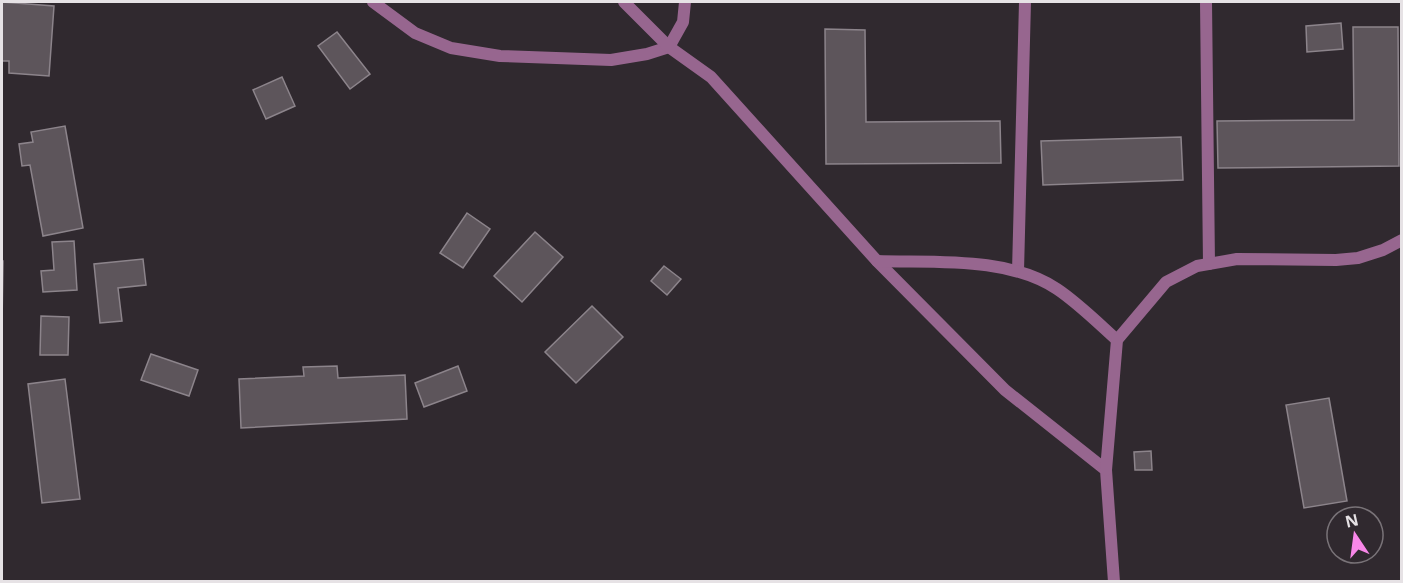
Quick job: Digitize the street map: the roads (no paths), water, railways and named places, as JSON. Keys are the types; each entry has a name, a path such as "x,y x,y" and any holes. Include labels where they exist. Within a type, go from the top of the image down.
{"street":[{"path":"373,2 415,33 451,48 500,56 611,60 647,54 669,47 683,22 686,2"},
{"path":"624,2 669,47 711,77 877,261 1005,390 1106,470"},
{"path":"1018,271 1025,2"},
{"path":"1206,2 1209,264"},
{"path":"1114,582 1106,470 1117,340 1166,282 1197,266 1237,259 1336,260 1358,258 1383,250 1401,240"},
{"path":"877,261 989,265 1018,271 1057,289 1117,340"}]}
